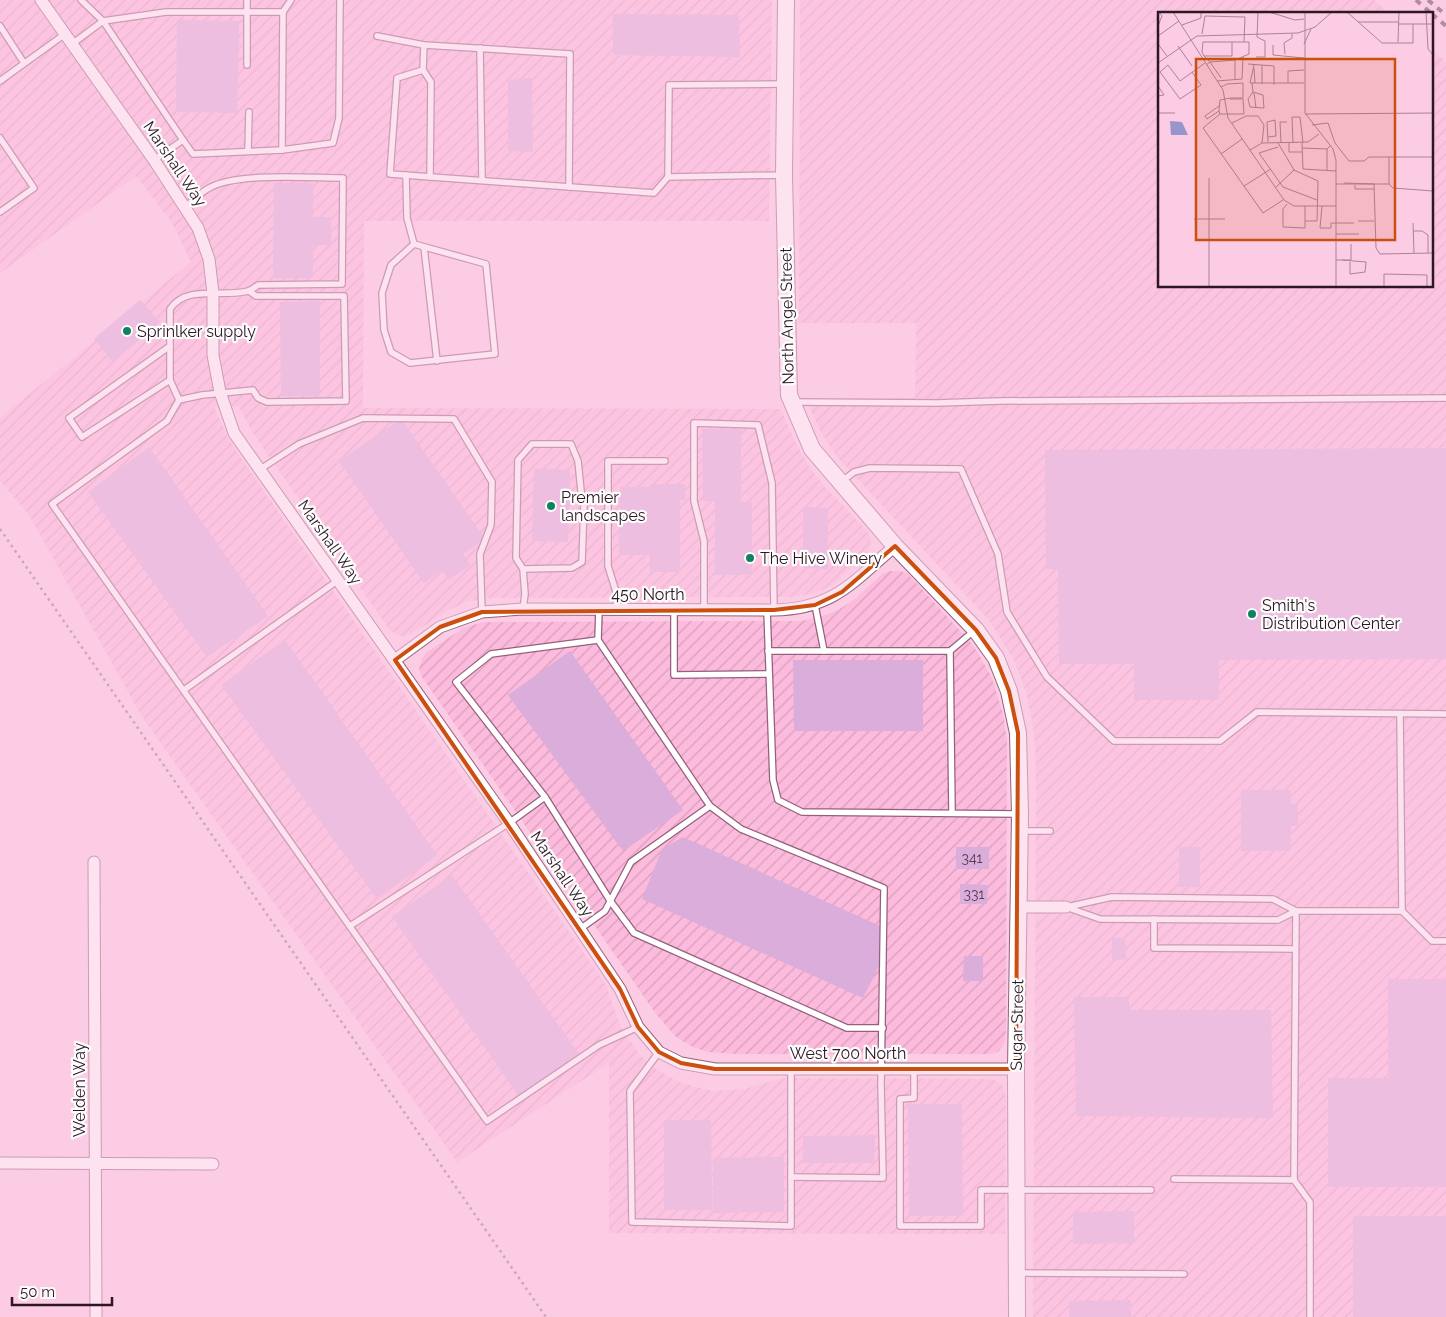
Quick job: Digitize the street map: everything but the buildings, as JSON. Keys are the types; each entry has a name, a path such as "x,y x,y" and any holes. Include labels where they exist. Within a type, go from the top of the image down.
{"street":[{"name":"Marshall Way","path":"41,0 154,160 198,228 209,259 213,293 213,355 220,392 234,433 509,823 620,990 638,1027 659,1052 681,1063"},
{"name":"North Angel Street","path":"786,0 784,175 788,395 812,449 894,546 976,630 996,658 1010,691 1018,733"},
{"name":"450 North","path":"395,660 440,627 482,612 523,609 794,610 815,605 842,592 894,546"},
{"name":"Sugar Street","path":"1017,1317 1016,1069 1020,814 1018,733"},
{"name":"Welden Way","path":"94,862 96,1317"},
{"path":"1018,907 1066,908"},
{"name":"West 700 North","path":"681,1063 715,1069 1016,1069"},
{"path":"0,1163 213,1164"}],"lane":[{"path":"80,0 103,21 193,154 282,150 333,143 339,118 340,0"},
{"path":"246,65 247,0"},
{"path":"282,150 283,12 291,0"},
{"path":"72,44 103,21 166,12 283,12"},
{"path":"0,26 24,63"},
{"path":"0,80 65,34"},
{"path":"377,36 424,45 570,54 569,187"},
{"path":"424,45 423,70 431,82 430,177"},
{"path":"480,48 482,180"},
{"path":"423,70 397,78 390,174 654,193 668,176 669,85 785,84"},
{"path":"248,152 249,112"},
{"path":"0,138 34,188 0,212"},
{"path":"154,160 183,140"},
{"path":"406,175 407,218 414,244"},
{"path":"668,176 784,175"},
{"path":"179,400 170,380 170,309 175,301 194,294 249,291 258,285 342,284 342,178 248,178 222,182 208,188 185,207"},
{"path":"414,244 486,264 495,354 410,363 391,352 384,330 382,293 391,265 414,244"},
{"path":"424,246 437,361"},
{"path":"249,291 256,296 344,296 346,401 267,402 258,398 253,390 220,392 179,400 167,421 52,504 488,1121 599,1045 638,1027"},
{"path":"170,346 69,418 82,437 170,380"},
{"path":"791,402 937,404 999,401 1446,398"},
{"path":"260,470 299,444 363,418 454,419 492,482 491,525 480,554 482,612"},
{"path":"704,610 704,541 694,501 694,423 758,425 772,484 771,610 768,674 773,780 778,800 802,812 1020,814"},
{"path":"523,569 572,568 582,562 584,504 578,461 571,444 532,444 518,460 516,558 523,569 523,609"},
{"path":"616,610 617,595 608,566 608,461 665,461"},
{"path":"840,483 854,472 870,468 962,469 998,554 1007,612 1047,677 1114,741 1220,742 1257,712 1446,714"},
{"path":"184,690 337,581"},
{"path":"815,605 824,651"},
{"path":"599,610 598,640 710,806 741,829 884,888 881,1069 883,1178 791,1177"},
{"path":"674,610 674,674 768,674"},
{"path":"768,651 950,651 976,630"},
{"path":"598,640 491,654 456,682 545,797 611,902 634,933 847,1028 883,1028"},
{"path":"950,651 952,813"},
{"path":"1400,714 1402,911 1432,941 1446,941"},
{"path":"350,926 509,823 545,797"},
{"path":"580,929 605,911 631,862 710,806"},
{"path":"1019,831 1050,831"},
{"path":"1066,908 1112,897 1273,899 1296,911"},
{"path":"1066,908 1100,919 1154,920 1278,920 1296,911 1402,911"},
{"path":"1296,911 1294,1180 1310,1202 1310,1317"},
{"path":"1154,920 1154,948 1296,949"},
{"path":"659,1052 630,1091 632,1222 791,1226 791,1069"},
{"path":"914,1069 914,1098 900,1099 900,1226 981,1226 981,1190 1151,1190"},
{"path":"1174,1178 1294,1180"},
{"path":"1017,1273 1184,1274"}],"path":[{"path":"0,529 546,1317"}],"highlighted area":[{"path":"895,546 976,630 996,658 1009,691 1018,733 1016,1069 715,1069 681,1063 659,1052 638,1027 620,989 395,660 440,627 482,612 774,610 815,605 842,592"}],"shaded area":[{"path":"0,0 772,0 769,221 364,221 363,408 781,409 794,440 808,465 824,486 868,532 871,539 867,554 833,585 813,594 788,597 485,598 466,602 449,610 411,634 397,635 389,629 264,449 250,428 239,406 214,407 228,438 241,458 606,985 621,1028 639,1054 652,1066 675,1080 714,1091 745,1089 786,1078 995,1080 1002,1085 1006,1097 1005,1234 609,1233 609,1063 457,1162 141,715 29,515 0,481 0,418 191,262 171,221 136,176 0,273"},
{"path":"800,0 1374,0 1388,12 1158,12 1158,288 1434,288 1434,52 1446,62 1446,1317 1033,1317 1036,796 1035,744 1026,692 1015,662 989,620 838,458 821,432 807,399 915,398 916,323 799,323"},
{"path":"890,571 900,571 908,574 972,644 992,678 1003,714 1007,741 1006,1031 1004,1044 998,1052 988,1054 735,1054 708,1052 693,1047 676,1037 656,1014 422,677 419,669 422,659 426,653 456,633 483,622 801,621 820,617 838,610 855,599 882,574"}],"railway":[{"path":"1416,0 1430,12"},
{"path":"1428,0 1446,15"},
{"path":"1434,16 1446,26"}],"place":[{"name":"Sprinlker supply","path":"127,331"},
{"name":"Premier landscapes","path":"551,506"},
{"name":"The Hive Winery","path":"750,558"},
{"name":"Smith's Distribution Center","path":"1252,614"}]}
